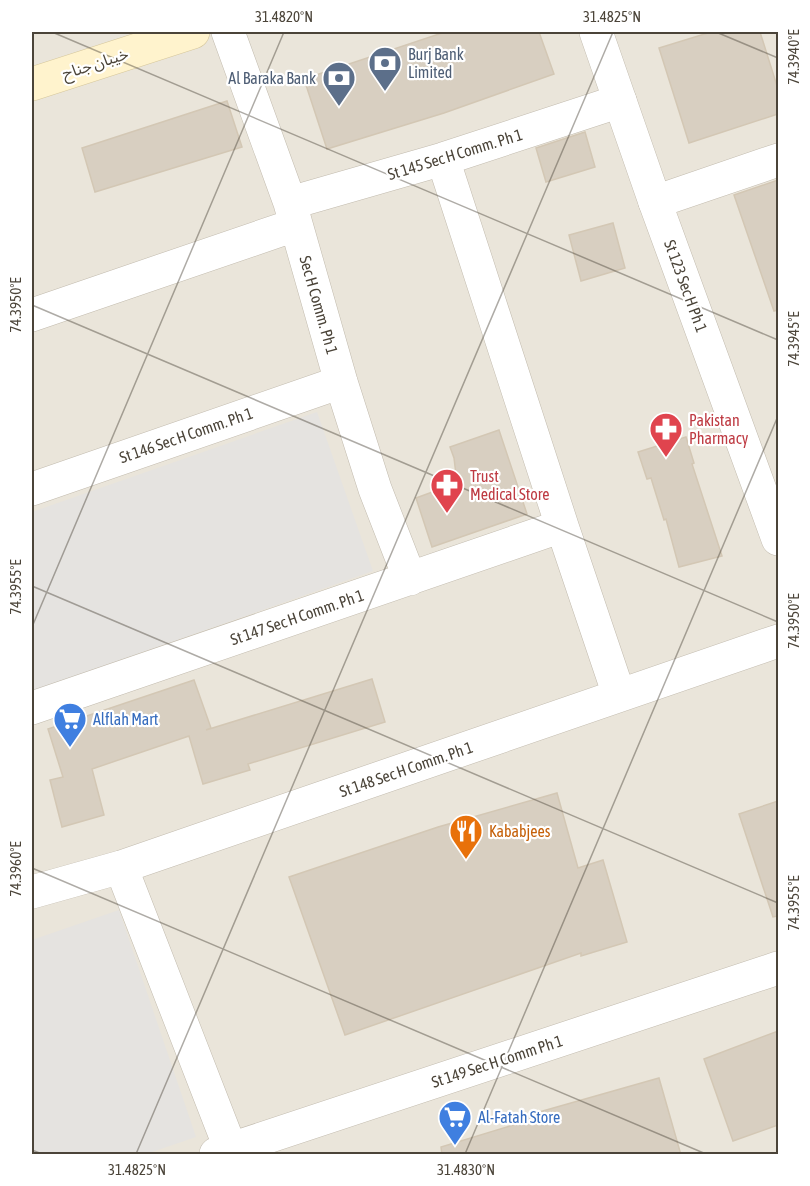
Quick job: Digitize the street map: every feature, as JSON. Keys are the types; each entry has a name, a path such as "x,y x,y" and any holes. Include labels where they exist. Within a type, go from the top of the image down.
{"main road":[{"name":"خیبان جناح","path":"32,84 193,32"}],"street":[{"name":"Sec H Comm. Ph 1","path":"228,32 293,214 341,382 375,489 410,579"},
{"name":"St 123 Sec H Ph 1","path":"596,32 655,202 778,539"},
{"name":"St 145 Sec H Comm. Ph 1","path":"32,315 442,159 620,101"},
{"path":"442,159 620,695"},
{"path":"655,202 778,160"},
{"name":"St 146 Sec H Comm. Ph 1","path":"32,489 341,382"},
{"name":"St 147 Sec H Comm. Ph 1","path":"32,708 562,526"},
{"name":"St 148 Sec H Comm. Ph 1","path":"32,892 121,867 778,640"},
{"path":"121,867 224,1152"},
{"name":"St 149 Sec H Comm Ph 1","path":"224,1152 778,968"}],"shaded area":[{"path":"32,32 778,32 778,1154 32,1154"},
{"path":"317,412 373,571 32,691 32,512"},
{"path":"119,910 196,1137 146,1154 32,1154 32,940"}],"building":[{"path":"445,32 539,32 554,74 444,113 327,149 304,79"},
{"path":"711,32 760,32 778,89 778,114 689,143 659,48"},
{"path":"227,101 242,147 95,192 82,148"},
{"path":"585,132 595,167 546,182 536,148"},
{"path":"778,180 778,310 774,311 734,195"},
{"path":"613,223 625,268 581,281 569,235"},
{"path":"499,430 527,514 432,547 416,498 457,483 454,458 450,447"},
{"path":"686,437 694,463 692,464 722,556 679,567 666,519 664,520 651,478 647,479 638,452"},
{"path":"372,679 385,722 248,764 250,770 203,784 189,736 92,769 104,815 62,827 50,780 63,777 48,729 194,680 211,728 206,730"},
{"path":"557,793 578,868 603,860 627,942 581,956 581,953 345,1035 289,877 438,827"},
{"path":"778,801 778,916 773,917 739,814"},
{"path":"778,1031 778,1125 733,1141 704,1059"},
{"path":"659,1078 681,1155 442,1155 441,1147 513,1125 511,1120"}],"place":[{"name":"Burj Bank Limited","path":"385,92"},
{"name":"Al Baraka Bank","path":"339,107"},
{"name":"Pakistan Pharmacy","path":"666,458"},
{"name":"Trust Medical Store","path":"447,514"},
{"name":"Alflah Mart","path":"70,748"},
{"name":"Kababjees","path":"466,860"},
{"name":"Al-Fatah Store","path":"455,1146"}]}
